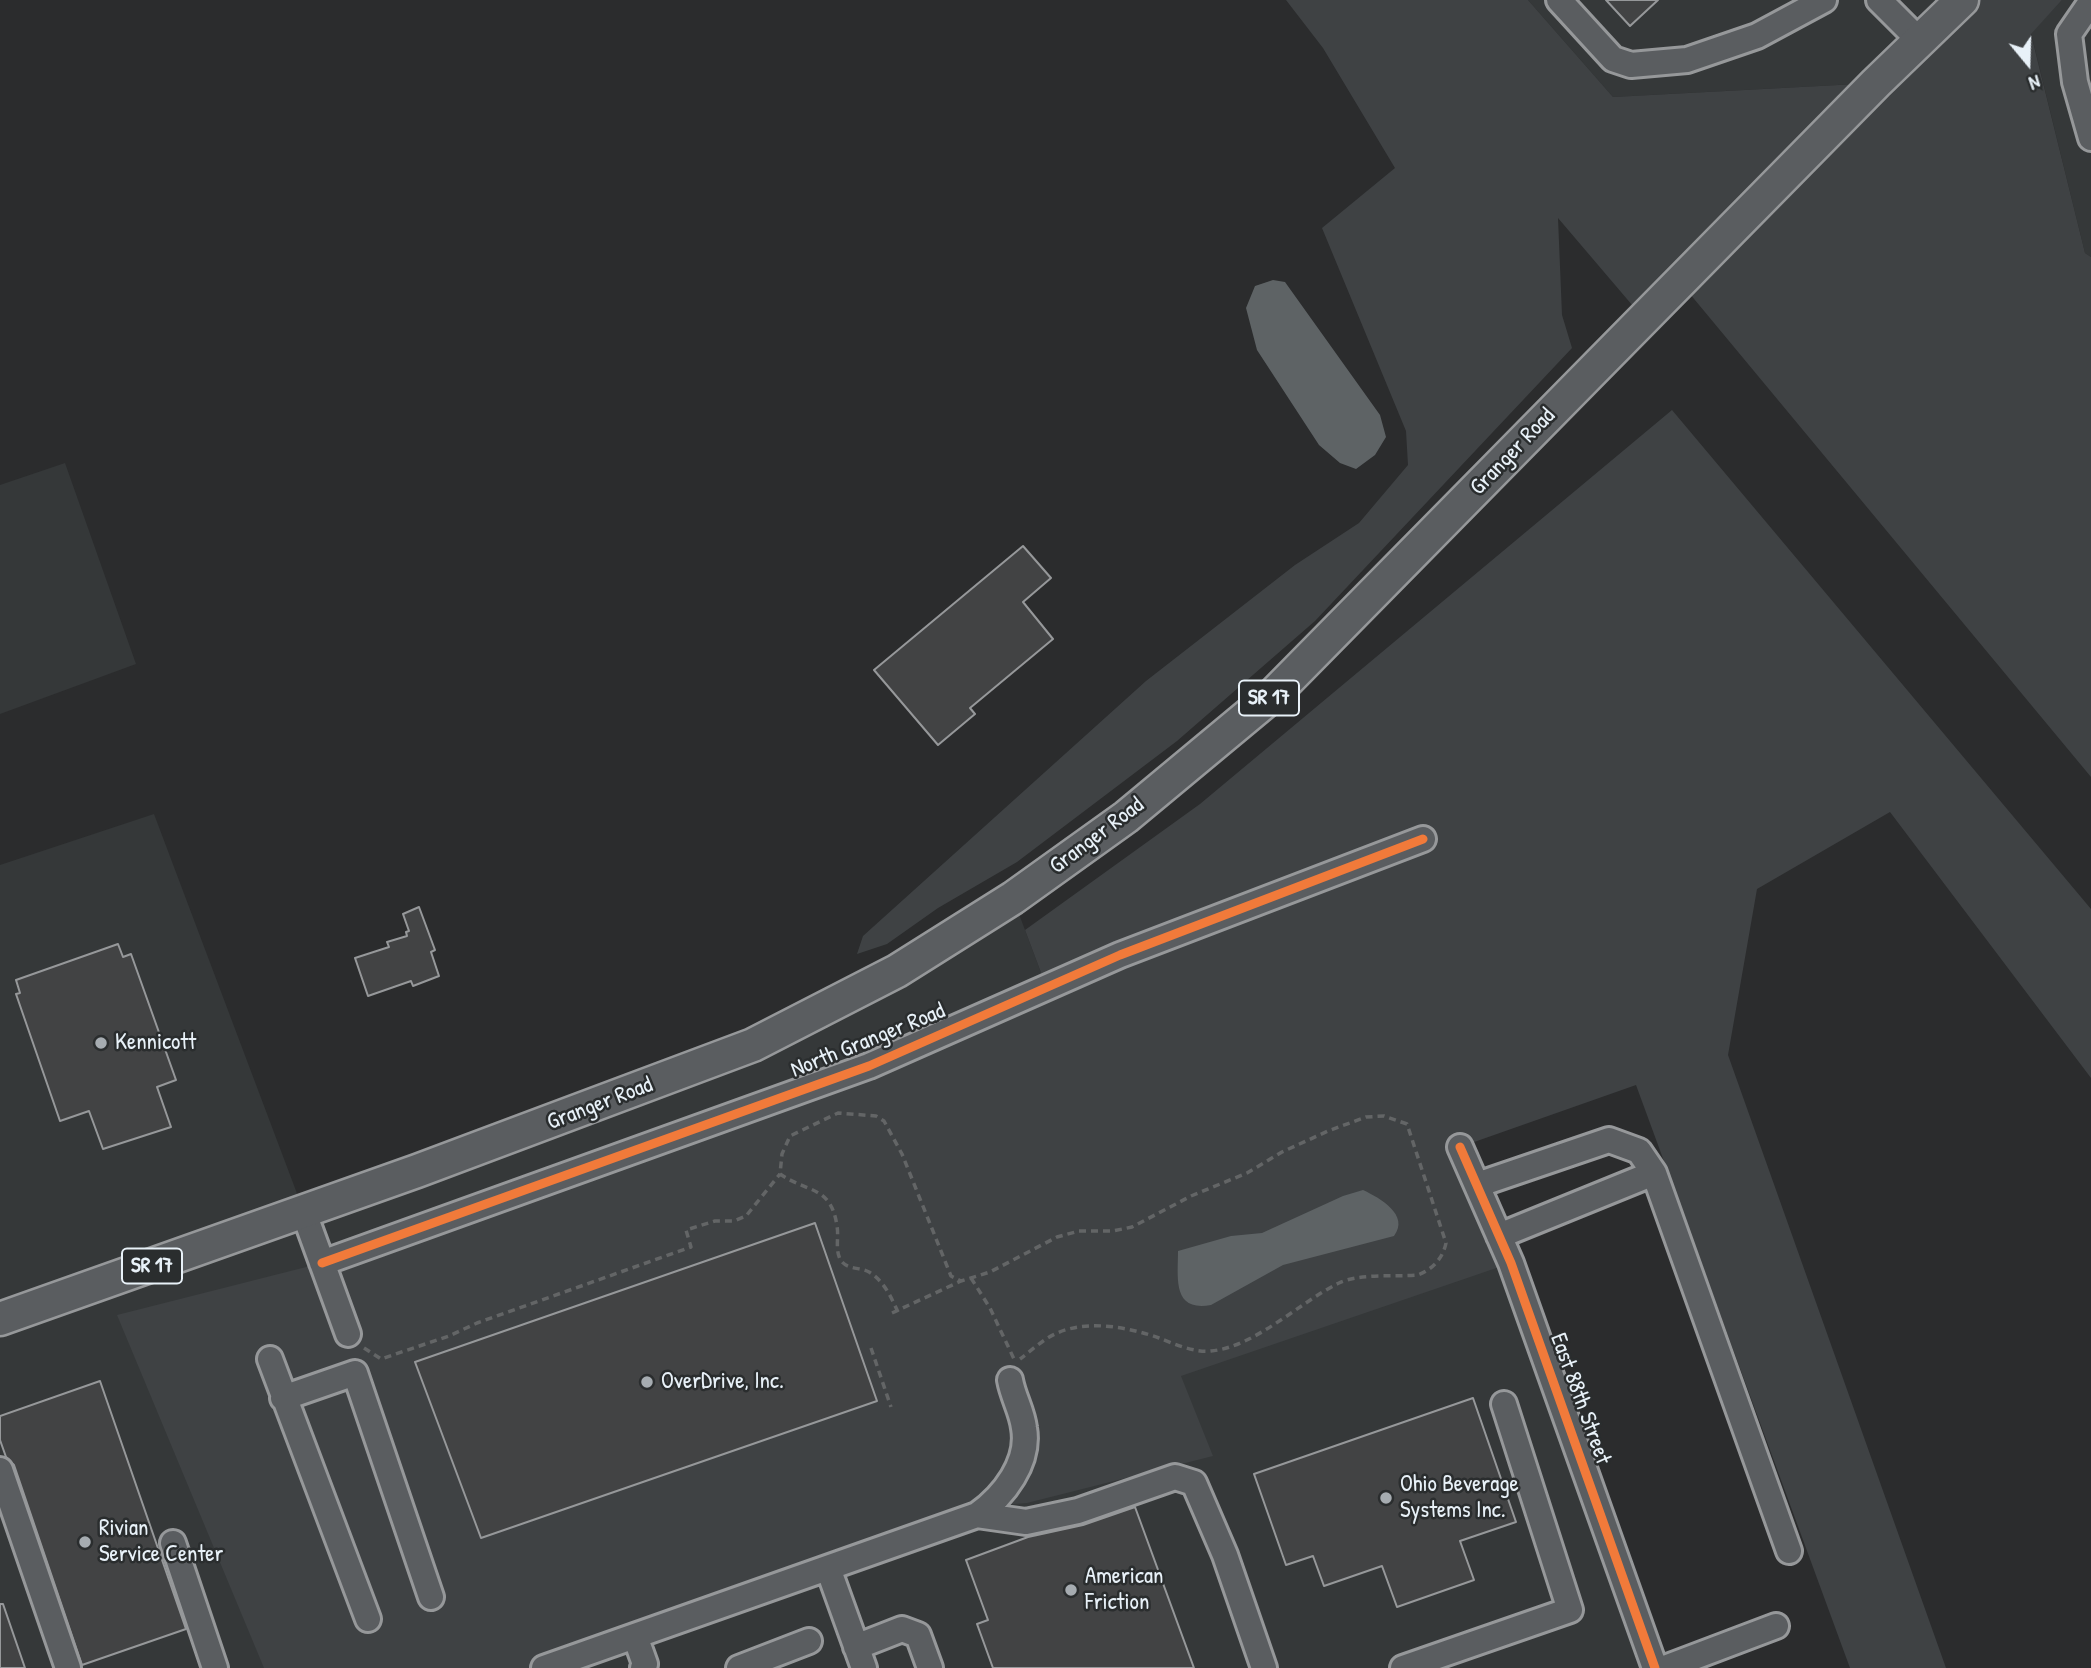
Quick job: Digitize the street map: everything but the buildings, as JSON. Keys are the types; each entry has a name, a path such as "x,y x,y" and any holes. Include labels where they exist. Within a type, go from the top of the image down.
{"main road":[{"name":"Granger Road","path":"0,1320 304,1213 753,1045 897,971 1013,898 1126,817 1274,694 1962,0"}],"street":[{"path":"1559,0 1613,59 1631,65 1687,60 1757,36 1796,6 1824,0"},
{"path":"1879,0 1920,41"},
{"path":"2091,2 2069,34 2075,82 2091,138"},
{"name":"North Granger Road","path":"322,1262 869,1066 1120,955 1423,839"},
{"path":"1477,1185 1609,1140 1639,1151 1654,1173 1788,1550"},
{"name":"East 88th Street","path":"1460,1147 1516,1276 1655,1668"},
{"path":"1499,1236 1654,1173"},
{"path":"304,1213 348,1334"},
{"path":"270,1359 368,1619"},
{"path":"283,1398 355,1373 431,1597"},
{"path":"544,1668 590,1660 635,1636 978,1515 990,1506 1015,1473 1025,1447 1024,1427 1010,1380"},
{"path":"1403,1668 1570,1609 1504,1404"},
{"path":"0,1470 68,1668"},
{"path":"978,1515 1026,1522 1078,1511 1175,1477 1194,1483 1225,1555 1264,1668"},
{"path":"173,1543 212,1667"},
{"path":"828,1568 860,1657 902,1629 918,1635 930,1668"},
{"path":"1665,1668 1776,1626"},
{"path":"635,1636 645,1664 643,1668"},
{"path":"738,1668 809,1641"}],"path":[{"path":"348,1334 380,1359 691,1247 686,1230 715,1221 734,1221 746,1216 780,1174 782,1154 790,1136 838,1113 876,1116 884,1121 902,1154 951,1276 961,1282"},
{"path":"892,1313 908,1304 971,1278 990,1272 1057,1237 1079,1231 1113,1231 1132,1227 1191,1196 1247,1173 1282,1152 1366,1117 1384,1115 1407,1124 1446,1243 1444,1251 1430,1270 1419,1275 1344,1281 1261,1332 1211,1351 1182,1346 1141,1332 1114,1327 1081,1326 1051,1336 1016,1362 990,1308 971,1278"},
{"path":"780,1174 790,1181 823,1194 829,1201 837,1226 840,1258 846,1266 869,1272 888,1290 898,1312"},
{"path":"870,1348 891,1407"}],"shaded area":[{"path":"1286,0 1528,0 1613,97 1876,83 1962,0 2062,0 2031,34 2085,253 2091,257 2091,777 1680,282 1644,319 1558,218 1562,315 1572,348 1315,621 1177,741 1017,862 938,908 887,944 857,954 863,936 1146,681 1295,565 1359,523 1408,465 1406,431 1322,228 1395,168 1323,48"},
{"path":"1528,0 1962,0 1876,83 1613,97"},
{"path":"2062,0 2091,0 2091,257 2085,253 2031,33"},
{"path":"1273,280 1285,282 1380,415 1386,437 1375,455 1356,469 1340,463 1319,445 1257,350 1246,308 1255,286"},
{"path":"1672,410 2091,909 2091,1078 1890,812 1757,889 1728,1055 1946,1668 1850,1668 1636,1085 1460,1147 1511,1263 1181,1376 1213,1456 1027,1503 990,1506 550,1668 264,1668 117,1315 322,1263 1046,986 1025,930 1200,804"},
{"path":"65,463 136,664 0,714 0,485"},
{"path":"154,814 304,1212 753,1045 1013,898 1046,986 1461,1147 1655,1668 0,1668 0,865"},
{"path":"1363,1190 1396,1214 1398,1228 1394,1236 1283,1265 1211,1305 1198,1306 1183,1298 1178,1282 1178,1251 1231,1236 1262,1233 1343,1196"}],"cycle path":[{"path":"322,1263 869,1066 1120,955 1423,839"},
{"path":"1460,1147 1511,1263 1655,1668"}],"place":[{"name":"Kennicott","path":"101,1043"},
{"name":"OverDrive, Inc.","path":"647,1382"},
{"name":"Ohio Beverage Systems Inc.","path":"1386,1498"},
{"name":"Rivian Service Center","path":"85,1542"},
{"name":"American Friction","path":"1071,1590"}]}
